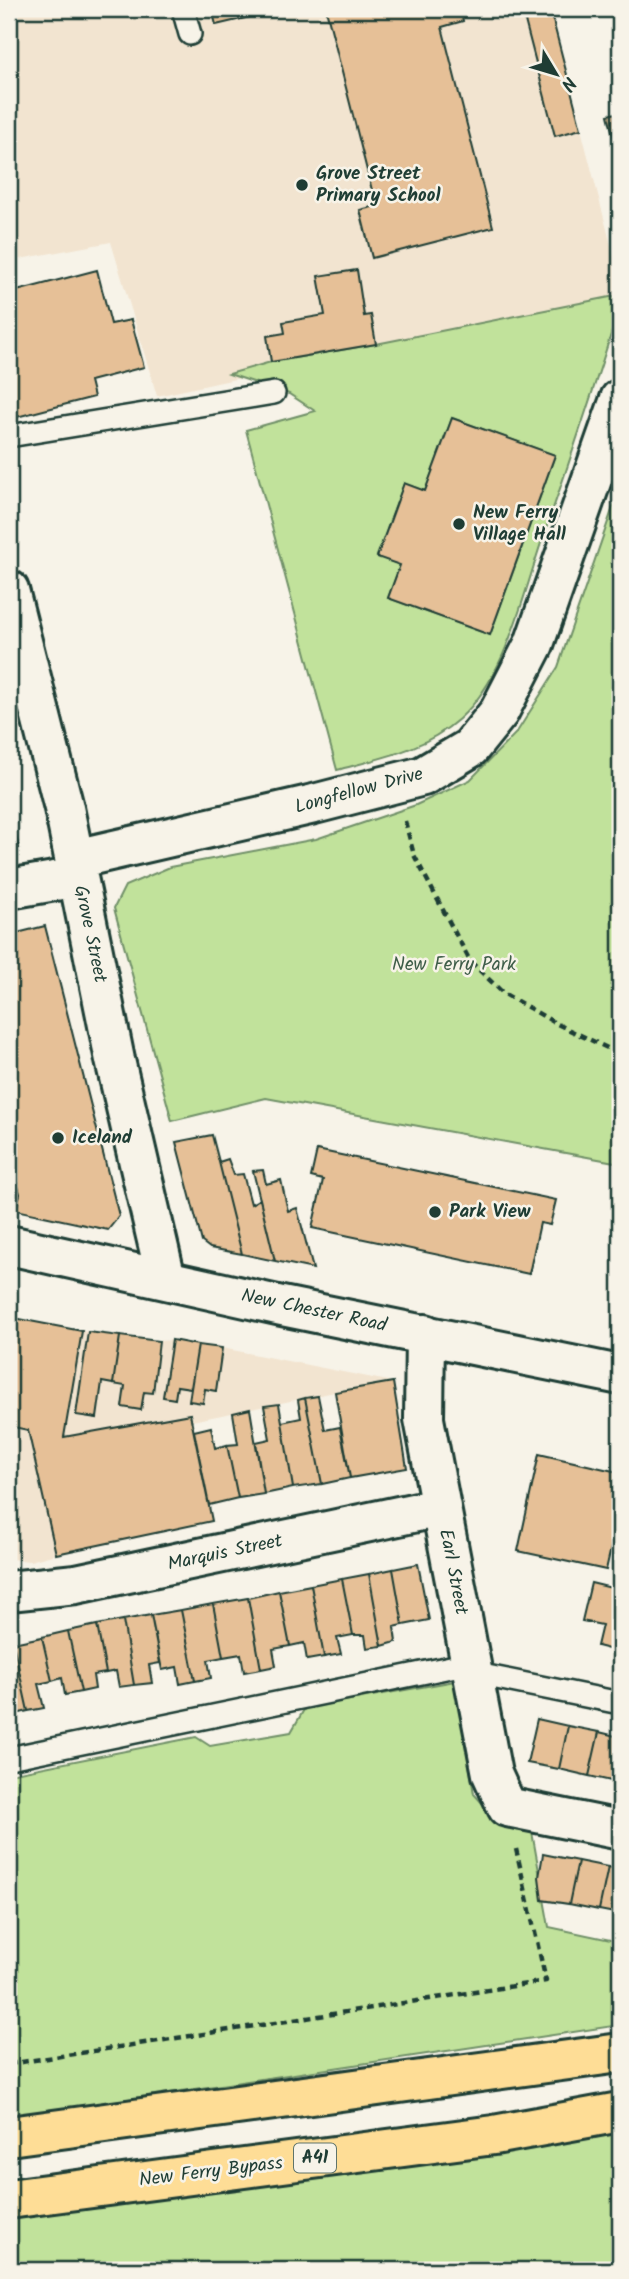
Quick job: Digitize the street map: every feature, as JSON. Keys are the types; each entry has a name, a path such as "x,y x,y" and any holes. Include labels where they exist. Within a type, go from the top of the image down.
{"highway":[{"path":"9,2136 620,2053"},
{"name":"New Ferry Bypass","path":"9,2199 494,2135 620,2112"}],"street":[{"name":"Longfellow Drive","path":"9,889 76,868 423,776 470,748 499,712 534,644 620,399"},
{"name":"Grove Street","path":"9,590 64,807 116,1060 166,1279"},
{"name":"New Chester Road","path":"9,1245 282,1306 620,1375"},
{"name":"Earl Street","path":"425,1334 424,1419 492,1774 507,1807"},
{"name":"Marquis Street","path":"9,1591 76,1584 441,1507"},
{"path":"507,1807 620,1830"}],"lane":[{"path":"183,9 190,34"},
{"path":"9,436 275,393"},
{"path":"9,1758 471,1668 620,1703"}],"path":[{"path":"396,783 414,855 470,961 503,993 556,1024 620,1054"},
{"path":"9,2064 546,1981 507,1807"}],"shaded area":[{"name":"Grove Street Primary School","path":"9,9 550,9 620,280 620,295 157,396 111,242 9,261"},
{"path":"9,1317 82,1331 222,1348 393,1382 407,1468 350,1478 335,1392 192,1421 212,1521 30,1561 9,1559"}],"green space":[{"path":"620,295 620,306 519,613 489,683 475,702 446,730 401,752 337,770 246,430 315,411 289,394 229,374 271,362 376,344","holes":["452,418 555,455 490,635 388,598 400,565 377,556 404,484 425,491"]},
{"name":"New Ferry Park","path":"620,487 620,1163 266,1098 172,1121 114,908 125,886 170,867 316,839 416,805 470,780 517,732 558,667"},
{"path":"455,1681 474,1794 492,1814 532,1832 549,1927 620,1942 620,2025 9,2117 9,1774 196,1737 210,1746 291,1732 305,1708"},
{"path":"620,2127 620,2270 9,2270 9,2220"}],"building":[{"path":"212,9 284,9 216,25"},
{"path":"326,9 460,9 463,21 442,27 493,227 372,258 360,210 376,206"},
{"path":"522,9 550,9 581,129 555,136"},
{"path":"620,112 620,146 616,147 608,115"},
{"path":"97,270 111,324 131,320 144,367 90,381 94,397 9,419 9,293"},
{"path":"357,270 364,316 371,315 376,344 271,362 267,336 285,333 283,322 325,315 318,276"},
{"name":"New Ferry Village Hall","path":"452,418 555,455 490,635 388,598 400,565 377,557 404,483 425,491"},
{"path":"9,808 14,828 9,829"},
{"path":"14,828 19,848 9,851 9,829"},
{"path":"45,926 119,1216 108,1230 16,1210 20,1194 9,1150 9,935"},
{"path":"212,1135 242,1254 210,1248 202,1242 176,1142"},
{"path":"9,1150 20,1194 16,1210 9,1209"},
{"name":"Park View","path":"317,1150 556,1200 550,1225 540,1223 529,1274 312,1228 323,1180 311,1177"},
{"path":"228,1159 234,1175 243,1174 251,1204 260,1199 275,1261 242,1254 219,1162"},
{"path":"263,1170 266,1184 281,1180 288,1211 297,1208 313,1269 275,1261 253,1171"},
{"path":"9,1317 82,1331 64,1437 190,1414 212,1521 56,1554 28,1430 9,1426"},
{"path":"88,1332 120,1336 113,1384 102,1382 97,1418 76,1415"},
{"path":"120,1336 159,1341 153,1393 144,1392 141,1410 122,1407 125,1386 113,1384"},
{"path":"172,1340 198,1345 191,1388 177,1386 175,1399 163,1397"},
{"path":"198,1345 222,1348 216,1391 205,1389 203,1403 189,1401"},
{"path":"393,1382 407,1468 350,1478 335,1392"},
{"path":"318,1396 325,1430 340,1427 350,1478 322,1484 305,1398"},
{"path":"305,1398 322,1484 293,1488 282,1422 301,1418 298,1400"},
{"path":"279,1404 293,1488 264,1494 256,1442 270,1439 264,1406"},
{"path":"250,1409 264,1494 238,1498 227,1445 238,1444 233,1413"},
{"path":"211,1427 215,1448 227,1445 238,1498 209,1505 194,1431"},
{"path":"539,1454 618,1472 612,1498 620,1500 620,1508 606,1570 518,1551"},
{"path":"418,1564 429,1620 403,1625 393,1569"},
{"path":"393,1569 403,1625 394,1627 396,1642 382,1646 369,1574"},
{"path":"369,1574 382,1646 367,1648 365,1635 353,1635 342,1579"},
{"path":"342,1579 353,1635 337,1638 341,1654 324,1657 311,1585"},
{"path":"591,1583 620,1590 620,1652 597,1646 602,1625 582,1621"},
{"path":"311,1585 324,1657 307,1660 304,1643 290,1646 279,1591"},
{"path":"279,1591 290,1646 273,1649 276,1666 261,1669 248,1598"},
{"path":"248,1598 261,1669 244,1672 241,1654 223,1657 213,1604"},
{"path":"213,1604 223,1657 208,1660 211,1678 195,1681 181,1610"},
{"path":"181,1610 195,1681 180,1684 177,1667 162,1670 151,1615"},
{"path":"151,1615 160,1663 149,1665 152,1683 134,1685 123,1620"},
{"path":"123,1620 134,1685 119,1687 116,1671 106,1673 97,1625"},
{"path":"97,1625 106,1673 93,1675 95,1689 81,1692 68,1631"},
{"path":"68,1631 81,1692 65,1695 62,1678 52,1681 42,1637"},
{"path":"42,1637 52,1681 38,1684 44,1708 28,1711 13,1643"},
{"path":"13,1643 28,1711 12,1715 9,1698 9,1644"},
{"path":"537,1719 568,1726 559,1769 527,1763"},
{"path":"568,1726 599,1732 589,1776 559,1769"},
{"path":"599,1732 620,1737 620,1783 589,1776"},
{"path":"543,1854 578,1861 569,1904 542,1900 539,1877"},
{"path":"578,1861 608,1867 599,1910 569,1904"},
{"path":"608,1867 620,1870 620,1914 599,1910"}],"place":[{"name":"Grove Street Primary School","path":"302,185"},
{"name":"New Ferry Village Hall","path":"459,524"},
{"name":"Iceland","path":"58,1138"},
{"name":"Park View","path":"435,1212"}]}
